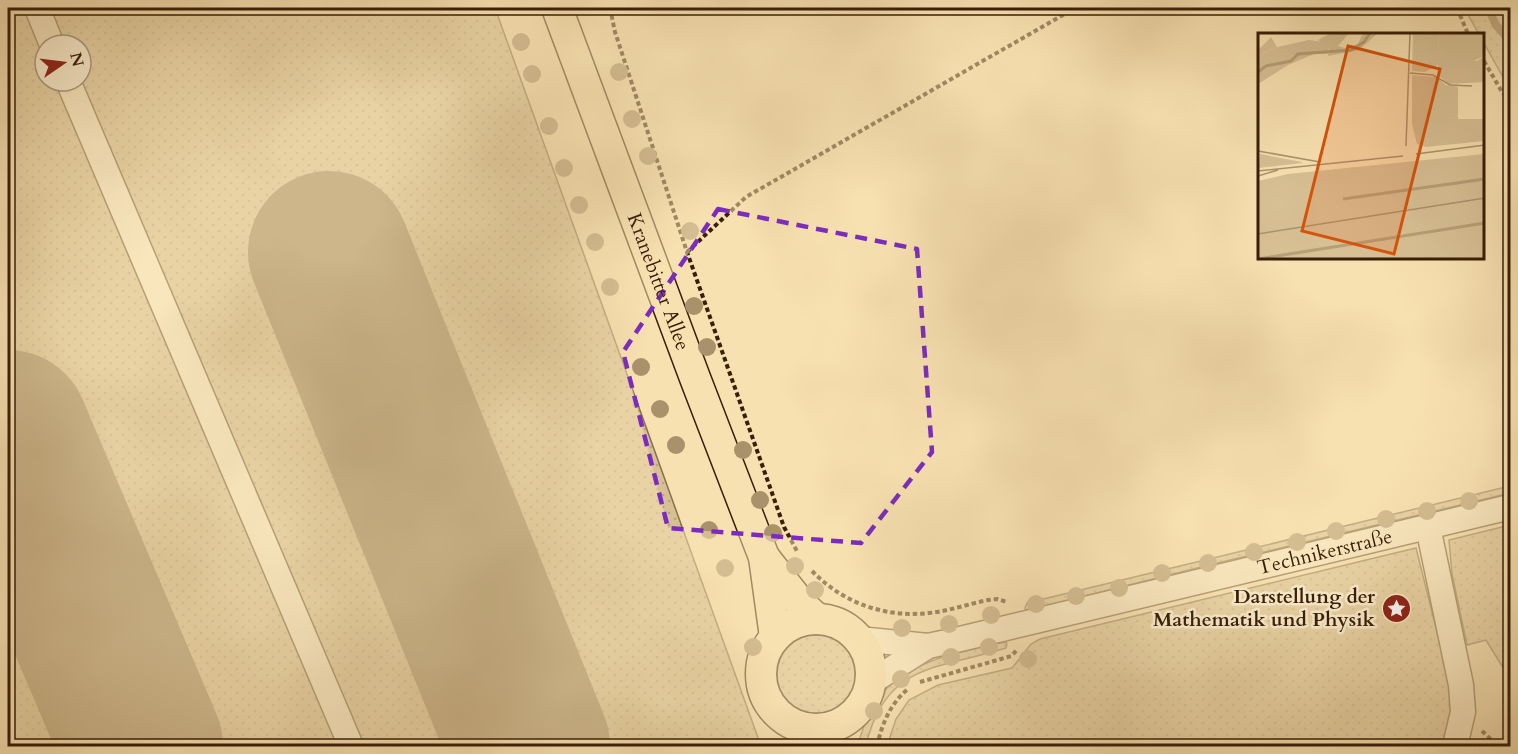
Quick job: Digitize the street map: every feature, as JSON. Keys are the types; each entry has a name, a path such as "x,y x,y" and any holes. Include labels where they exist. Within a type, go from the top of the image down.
{"main road":[{"name":"Kranebitter Allee","path":"557,8 670,313 764,557 775,637"},
{"path":"572,8 573,49"},
{"name":"Kranebitter Allee","path":"764,557 801,604 817,619"},
{"path":"817,619 832,621 847,628 859,639 867,652 871,667 871,682 867,696 849,733 833,727 820,738 783,719 767,702 761,680 761,668 768,646 775,637 794,623 817,619"}],"street":[{"path":"37,8 47,33"},
{"path":"73,93 351,747"},
{"name":"Technikerstraße","path":"859,639 928,646 1510,507"},
{"path":"1428,527 1462,692 1462,712 1455,747"},
{"name":"Technikerstraße","path":"871,682 928,646"}],"path":[{"path":"610,8 615,32 687,252 784,527 800,556"},
{"path":"687,252 746,197 1075,8"},
{"path":"1457,8 1468,33"},
{"path":"1485,63 1510,101"},
{"path":"810,569 839,594 874,609 900,614 929,613 997,599 1010,604 1020,615 1023,624 1021,645 1011,656 920,681 902,694 884,723 877,747"}],"highlighted area":[{"path":"718,209 917,249 932,452 861,543 668,528 623,352"}],"shaded area":[{"path":"8,8 495,8 761,746 8,746"},
{"path":"1464,8 1510,8 1510,90 1485,45 1485,33 1478,33"},
{"path":"1510,486 1510,493 1029,610 1025,608 1027,603"},
{"path":"1510,525 1510,679 1486,640 1467,645 1452,574 1449,540"},
{"path":"1416,548 1446,668 1451,698 1452,715 1442,746 887,746 896,719 909,700 938,685 1012,668 1031,644 1040,639"},
{"path":"808,635 824,635 838,641 849,652 855,666 855,682 849,696 838,707 824,713 808,713 794,707 783,696 777,682 777,666 783,652 794,641"},
{"path":"1006,642 1006,648 937,666 901,684 886,699 874,719 866,746 858,746 872,707 882,693 909,671 944,657"}],"waterway":[{"path":"1488,8 1496,25 1510,41"}],"runway":[{"path":"329,252 529,746"},
{"path":"8,431 142,746"}],"place":[{"name":"Darstellung der Mathematik und Physik","path":"1396,608"}]}
